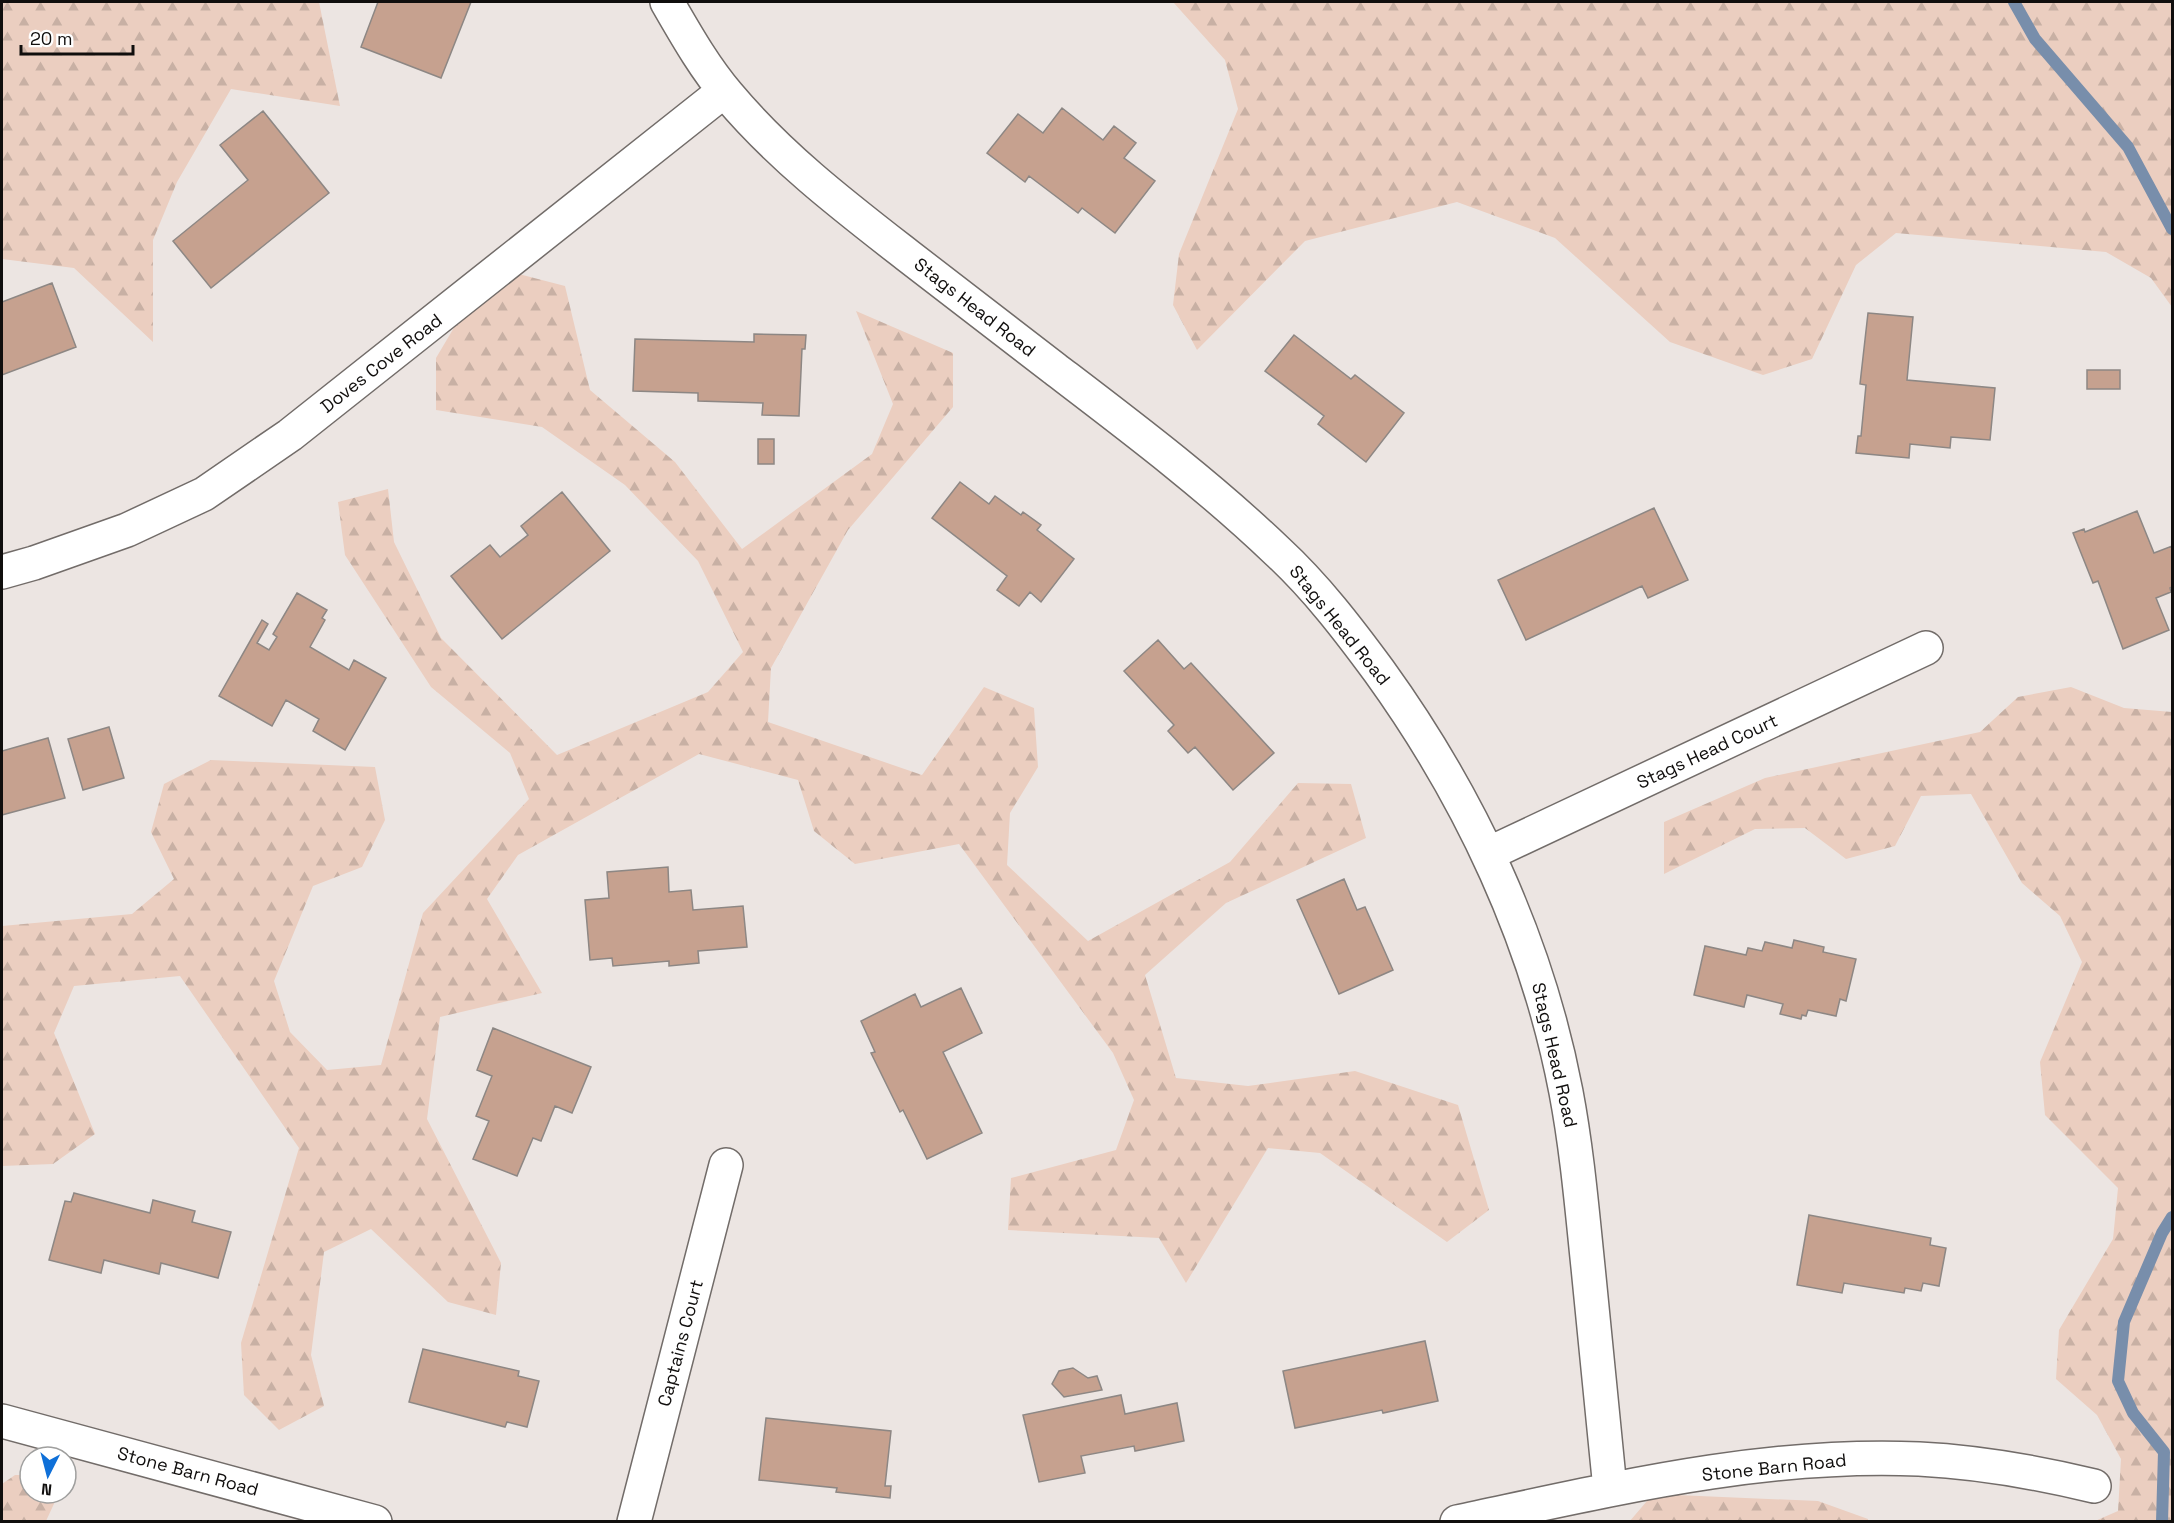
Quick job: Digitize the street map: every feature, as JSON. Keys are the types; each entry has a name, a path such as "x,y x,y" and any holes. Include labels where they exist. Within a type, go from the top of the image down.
{"street":[{"name":"Stags Head Road","path":"667,2 724,91 764,135 814,181 1164,453 1279,552 1315,589 1404,705 1448,777 1488,854 1514,912 1536,973 1566,1092 1576,1160 1610,1489"},
{"name":"Doves Cove Road","path":"2,572 127,530 204,494 291,435 724,91"},
{"name":"Stags Head Court","path":"1488,854 1926,648"},
{"name":"Captains Court","path":"634,1521 726,1165"},
{"name":"Stone Barn Road","path":"2,1421 375,1521"},
{"name":"Stone Barn Road","path":"1457,1521 1610,1489 1715,1471 1781,1464 1919,1459 2034,1472 2094,1486"}],"green space":[{"path":"2,2 319,2 340,106 231,89 177,182 153,240 153,342 74,268 2,259"},
{"path":"1173,2 2172,2 2172,307 2151,278 2106,252 1896,233 1856,265 1812,359 1763,375 1670,342 1555,238 1457,202 1305,241 1197,350 1173,305 1179,254 1238,109 1225,60"},
{"path":"511,272 565,286 590,390 675,462 742,549 872,454 893,404 856,311 953,353 953,407 848,530 771,668 768,722 922,775 984,687 1034,708 1038,767 1010,813 1007,865 1088,941 1230,862 1298,783 1351,784 1366,838 1226,903 1145,975 1176,1078 1248,1086 1355,1071 1458,1105 1489,1210 1447,1242 1320,1153 1268,1148 1186,1283 1159,1238 1008,1230 1011,1178 1116,1150 1134,1100 1113,1053 959,844 855,864 814,831 798,780 699,754 518,855 487,899 542,993 440,1017 427,1119 501,1263 496,1315 448,1302 371,1229 324,1252 311,1355 324,1406 279,1430 244,1395 241,1343 299,1148 180,976 74,986 54,1033 95,1134 53,1164 2,1166 2,926 132,914 174,879 151,832 164,784 211,760 375,767 385,820 362,867 313,886 274,981 290,1032 327,1070 381,1065 423,913 529,799 510,753 431,687 345,555 338,502 388,489 394,542 441,638 557,755 708,692 743,652 698,561 625,485 542,427 436,410 436,358 468,304"},
{"path":"2071,687 2124,708 2172,712 2172,1521 2095,1521 2118,1511 2121,1459 2097,1415 2056,1379 2059,1330 2113,1239 2118,1188 2045,1115 2040,1062 2082,962 2060,916 2022,883 1971,794 1921,796 1895,846 1846,859 1805,828 1755,829 1664,874 1664,822 1765,778 1980,732 2018,697"},
{"path":"18,1475 18,1505 53,1505 46,1521 2,1521 2,1484"},
{"path":"1653,1494 1818,1501 1868,1519 1868,1522 1629,1522"}],"building":[{"path":"378,2 471,2 441,78 361,47"},
{"path":"1062,108 1103,140 1114,126 1136,143 1124,158 1155,181 1115,233 1082,208 1078,213 1029,176 1025,182 987,153 1018,114 1043,133"},
{"path":"263,111 329,193 211,288 173,241 248,180 220,145"},
{"path":"52,283 76,347 2,375 2,302"},
{"path":"1868,313 1913,317 1907,380 1995,388 1990,440 1951,437 1950,448 1910,444 1909,458 1856,453 1858,436 1861,436 1866,385 1860,384"},
{"path":"754,334 806,335 805,349 802,349 799,416 762,415 763,403 698,401 698,393 633,391 635,339 754,342"},
{"path":"1294,335 1351,379 1355,375 1404,413 1366,462 1318,424 1324,416 1265,371"},
{"path":"2087,370 2120,370 2120,389 2087,389"},
{"path":"758,439 774,439 774,464 758,464"},
{"path":"960,482 989,504 995,496 1021,515 1023,512 1041,525 1037,530 1074,559 1041,602 1030,592 1019,606 997,590 1007,576 932,518"},
{"path":"562,492 610,551 502,639 451,576 490,545 500,557 528,535 521,526"},
{"path":"1654,508 1688,580 1648,598 1642,586 1526,640 1498,580"},
{"path":"2137,511 2154,553 2172,546 2171,592 2156,598 2169,630 2123,649 2098,581 2093,583 2073,533 2084,529 2085,532"},
{"path":"297,593 327,610 322,618 325,620 310,647 349,670 354,660 386,678 345,750 313,731 319,719 286,700 272,726 219,696 262,620 268,624 257,643 269,650 277,637 273,634"},
{"path":"1158,640 1184,669 1191,663 1274,753 1233,790 1195,747 1188,753 1168,731 1174,725 1124,671"},
{"path":"109,727 124,778 83,790 68,739"},
{"path":"48,738 65,798 2,815 2,751"},
{"path":"668,867 669,892 691,890 693,910 743,906 747,947 698,951 699,963 669,966 669,961 613,966 612,958 590,960 585,900 609,898 607,872"},
{"path":"1344,879 1357,910 1365,907 1393,970 1339,994 1297,900"},
{"path":"1794,940 1824,947 1823,952 1856,959 1846,1001 1840,999 1836,1016 1808,1010 1806,1016 1802,1015 1801,1019 1780,1014 1783,1004 1747,995 1744,1007 1694,995 1705,946 1746,955 1748,948 1762,951 1765,942 1792,948"},
{"path":"961,988 982,1033 943,1052 982,1133 927,1159 903,1110 900,1112 871,1053 875,1052 861,1021 915,994 921,1007"},
{"path":"493,1028 591,1067 572,1113 555,1106 541,1141 533,1138 517,1176 473,1159 489,1121 476,1116 492,1076 477,1070"},
{"path":"74,1193 150,1213 153,1200 195,1211 192,1222 231,1232 218,1278 161,1263 159,1274 104,1260 101,1273 49,1260 65,1201 71,1202"},
{"path":"1809,1215 1931,1238 1930,1245 1946,1248 1939,1286 1923,1283 1921,1291 1905,1288 1904,1293 1844,1283 1842,1293 1797,1285"},
{"path":"1425,1341 1438,1401 1295,1428 1283,1371"},
{"path":"423,1349 519,1371 518,1376 539,1381 527,1427 507,1422 505,1427 409,1402"},
{"path":"1073,1368 1088,1378 1097,1376 1102,1390 1064,1397 1052,1384 1059,1371"},
{"path":"1121,1395 1125,1414 1177,1403 1184,1441 1135,1451 1134,1446 1081,1456 1085,1473 1039,1482 1023,1415"},
{"path":"766,1418 891,1431 885,1486 891,1486 890,1498 836,1492 837,1488 759,1480"}],"waterway":[{"path":"2014,2 2035,39 2128,147 2172,229"},
{"path":"2162,1522 2164,1452 2133,1413 2118,1381 2124,1322 2162,1233 2172,1217"}]}
